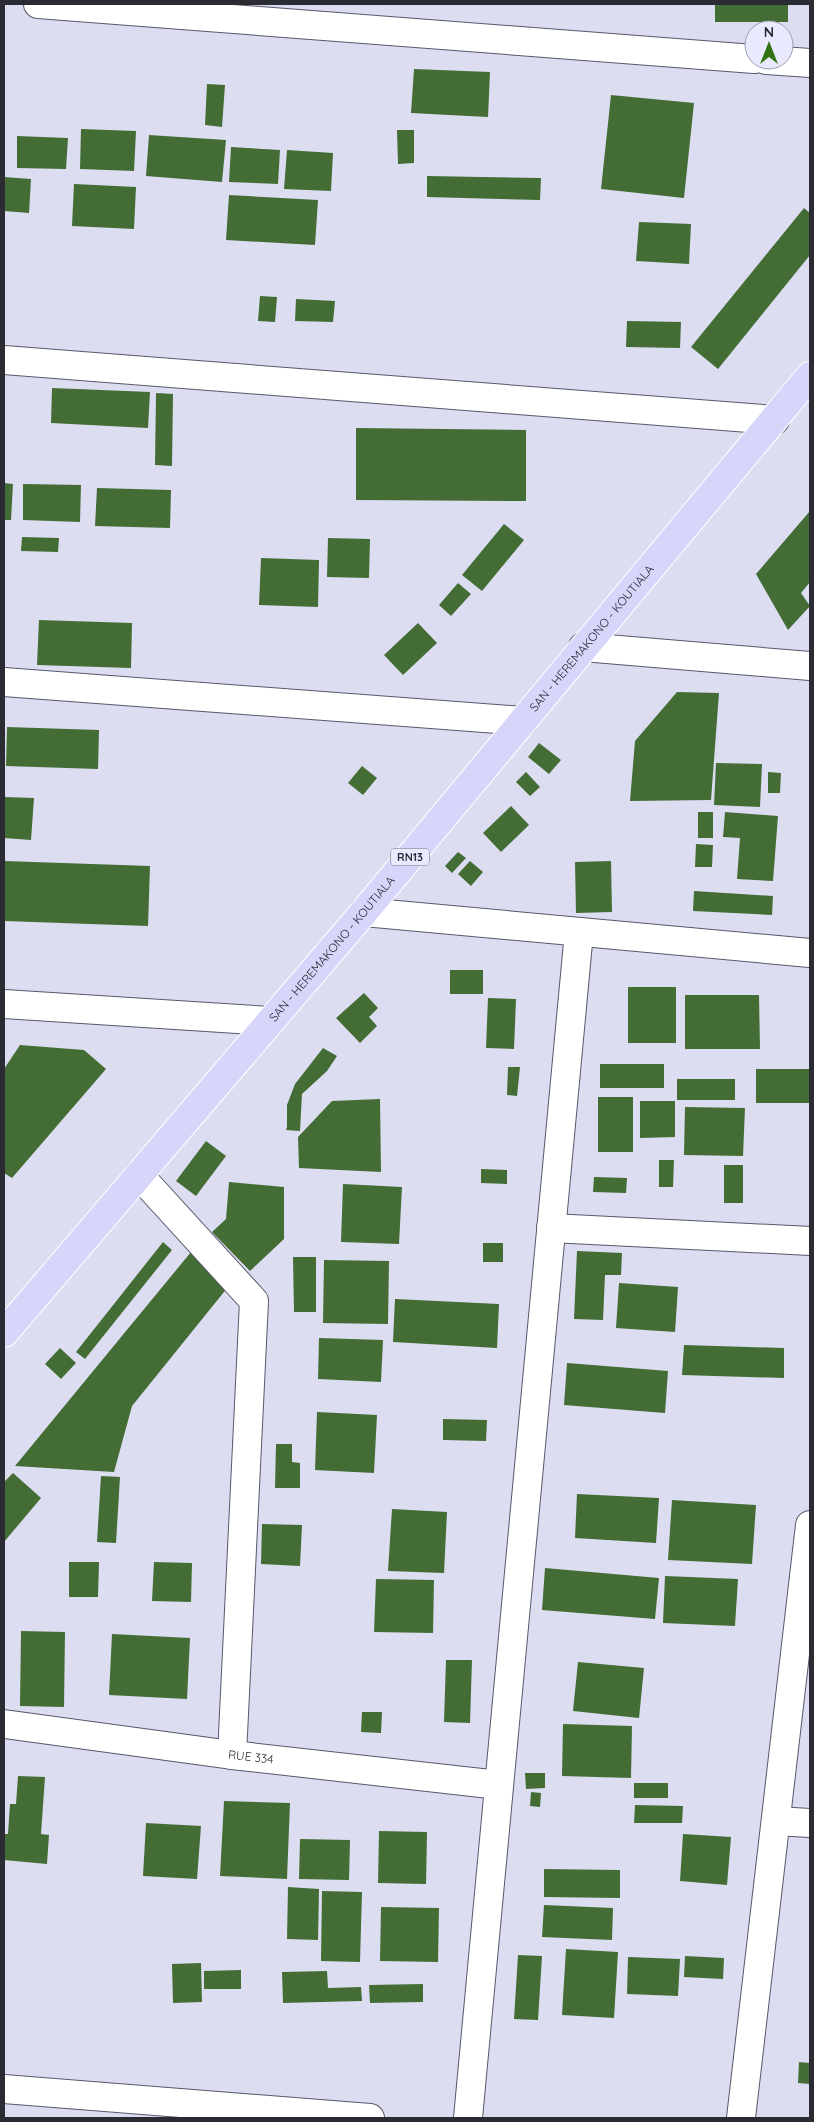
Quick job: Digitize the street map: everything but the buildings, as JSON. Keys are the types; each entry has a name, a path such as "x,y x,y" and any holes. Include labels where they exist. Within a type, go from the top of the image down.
{"main road":[{"name":"SAN - HEREMAKONO - KOUTIALA","path":"4,1334 364,912 810,376"}],"street":[{"path":"38,4 744,58"},
{"path":"794,62 810,63"},
{"path":"4,360 775,420"},
{"path":"583,647 810,666"},
{"path":"4,682 523,721"},
{"path":"364,912 810,953"},
{"path":"468,2118 579,932"},
{"path":"4,1004 270,1022"},
{"path":"139,1175 254,1301 232,1755"},
{"path":"551,1228 810,1241"},
{"path":"741,2118 810,1525"},
{"name":"RUE 334","path":"4,1724 232,1755 499,1785"},
{"path":"776,1821 810,1824"},
{"path":"4,2089 370,2118"}]}
